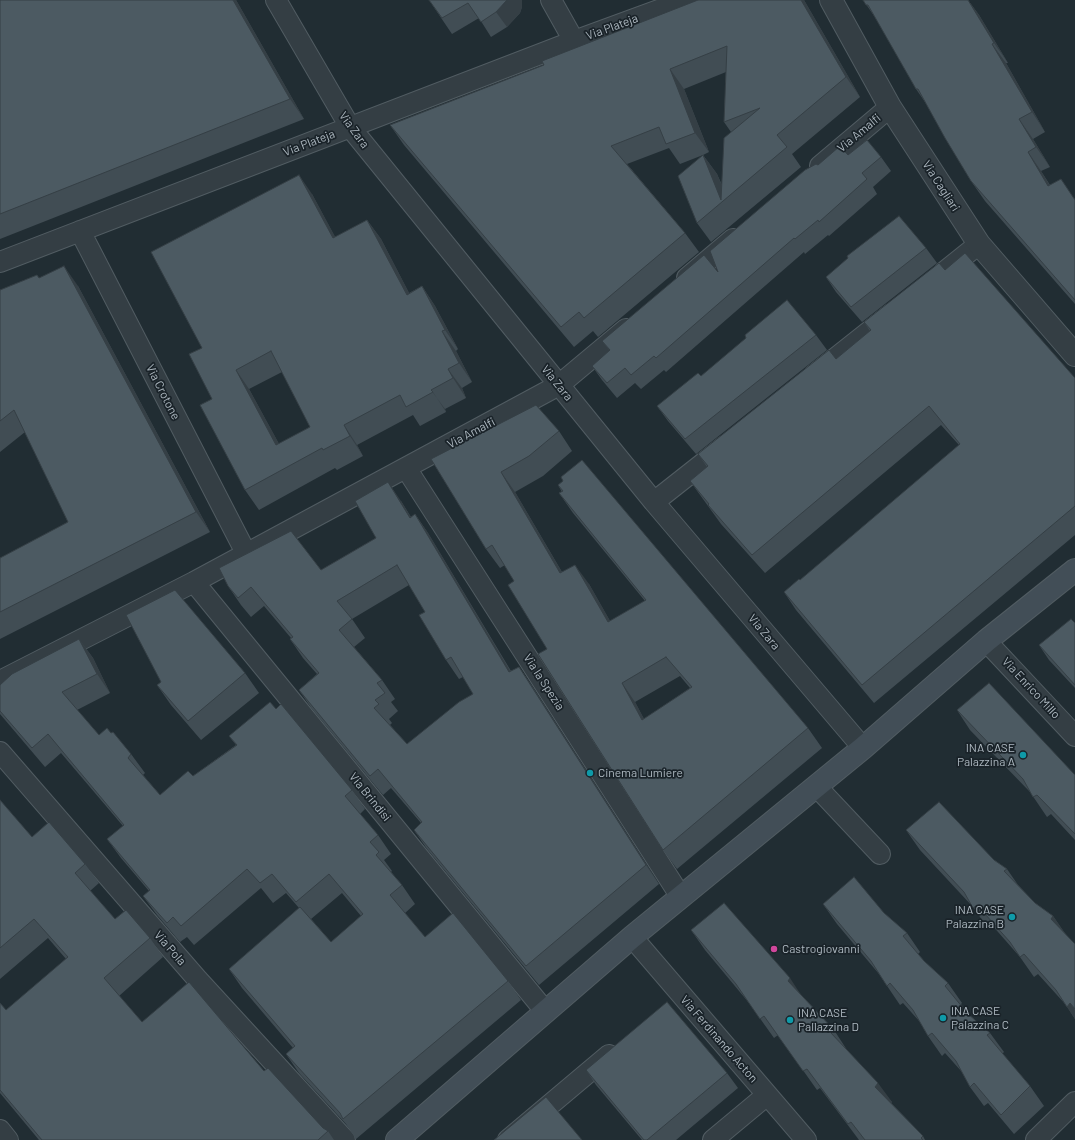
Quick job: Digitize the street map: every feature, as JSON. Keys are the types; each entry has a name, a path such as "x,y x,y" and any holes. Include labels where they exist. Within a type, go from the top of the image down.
{"main road":[{"path":"397,1140 632,937 863,748 986,641 1075,570"}],"street":[{"name":"Via Zara","path":"276,0 350,127 654,502 863,748"},
{"path":"551,0 574,41"},
{"name":"Via Plateja","path":"0,262 574,41 686,0"},
{"name":"Via Cagliari","path":"831,0 890,107 979,244 1075,355"},
{"name":"Via Amalfi","path":"804,179 890,107"},
{"path":"676,287 749,226"},
{"name":"Via Crotone","path":"80,231 246,553"},
{"path":"929,284 979,244"},
{"path":"798,388 904,304"},
{"name":"Via Amalfi","path":"0,681 194,582 560,385 639,318"},
{"path":"654,502 742,432"},
{"name":"Via la Spezia","path":"406,468 681,897"},
{"name":"Via Brindisi","path":"194,582 545,1011"},
{"name":"Via Enrico Millo","path":"986,641 1075,736"},
{"name":"Via Pola","path":"0,752 198,980 345,1140"},
{"path":"816,786 880,854"},
{"name":"Via Ferdinando Acton","path":"632,937 675,999 768,1095 806,1140"},
{"path":"508,1140 622,1043"},
{"path":"713,1140 768,1095"},
{"path":"1036,1140 1075,1102"},
{"path":"0,1130 8,1140"}],"building":[{"path":"0,0 233,0 290,99 0,214"},
{"path":"429,0 507,0 496,12 481,22 468,3 442,18"},
{"path":"698,0 801,0 846,77 777,135 787,147 697,223 678,176 703,155 721,200 724,138 760,108 724,122 727,46 670,69 695,133 666,144 659,127 611,146 685,233 584,318 579,312 561,327 390,125 544,65 542,61"},
{"path":"863,0 968,0 994,43 992,44 1032,112 1019,119 1036,147 1028,152 1048,186 1061,179 1075,200 1075,300 971,181 868,5 866,5"},
{"path":"867,140 881,157 862,173 867,179 819,222 818,220 795,239 794,238 656,358 654,356 631,375 625,368 607,383 592,366 610,350 602,341 704,255 718,272 710,251 805,170 816,164 818,165 840,146 848,155"},
{"path":"299,175 333,238 367,220 407,295 422,286 445,330 442,331 459,363 448,369 453,378 431,390 433,392 406,407 400,395 344,425 350,436 323,450 322,448 245,490 200,405 212,399 189,354 202,348 151,252","holes":["271,351 310,427 276,445 236,370"]},
{"path":"899,216 926,248 851,307 826,277 848,258 847,256"},
{"path":"965,253 1075,378 1075,506 862,685 784,592 960,444 929,406 752,555 708,505 709,504 690,481 708,466 698,454 829,350 836,359 871,330 864,322 939,263 945,270"},
{"path":"64,266 196,512 0,612 0,558 68,522 14,410 0,421 0,290 37,275 39,278"},
{"path":"787,300 816,335 685,439 657,406 698,373 701,376 746,338 745,335"},
{"path":"536,405 559,431 529,456 501,472 560,573 575,565 608,622 646,600 559,493 563,491 558,485 563,481 561,477 582,460 808,728 663,850 538,654 547,649 508,585 514,581 492,545 486,549 431,459","holes":["666,657 692,687 642,720 622,683"]},
{"path":"388,482 410,518 415,514 509,672 519,667 646,865 526,966 414,830 422,822 378,769 370,776 299,690 319,673 290,639 293,637 251,587 238,598 228,586 219,568 291,531 321,570 376,538 355,501","holes":["397,565 425,612 419,615 446,660 451,657 473,694 459,702 407,744 374,708 379,704 375,700 385,693 377,683 382,680 339,630 352,619 337,601"]},
{"path":"175,590 245,673 188,721 157,685 161,682 126,615"},
{"path":"1071,619 1075,623 1075,685 1039,645"},
{"path":"79,639 97,674 62,692 99,735 107,728 111,733 113,732 131,754 128,758 160,795 188,771 193,776 237,745 229,736 270,702 276,709 281,704 352,790 345,796 378,835 370,842 379,852 376,855 402,885 390,895 425,937 453,913 508,981 343,1119 340,1113 286,1054 295,1046 229,969 300,907 331,942 363,914 329,874 296,902 272,874 260,883 247,869 181,926 173,917 167,923 143,896 150,890 107,839 124,825 48,734 32,748 0,711 0,685 12,674"},
{"name":"INA CASE Palazzina A","path":"989,683 1075,775 1075,834 1037,795 1033,797 1023,779 957,710"},
{"path":"0,800 32,837 49,822 85,864 75,873 115,919 126,910 150,938 104,978 142,1022 189,982 264,1071 268,1068 323,1128 328,1131 318,1140 42,1140 0,1090 0,1003 6,1010 68,957 34,919 0,948"},
{"name":"INA CASE Palazzina B","path":"939,802 994,860 1007,869 1004,871 1035,903 1053,916 1051,919 1075,944 1075,1009 1070,1003 1067,1007 1056,990 1024,954 1020,957 1010,942 977,905 973,908 964,892 906,830"},
{"name":"INA CASE Palazzina C","path":"854,877 884,913 907,933 903,936 924,961 948,983 945,986 968,1014 990,1033 987,1035 1030,1086 1001,1115 974,1083 970,1087 956,1061 932,1033 928,1036 913,1010 890,983 887,986 871,961 823,904"},
{"name":"INA CASE Pallazzina D","path":"724,903 790,978 788,981 834,1030 831,1033 878,1083 875,1087 923,1136 921,1138 923,1140 865,1140 851,1122 848,1124 807,1069 803,1071 764,1016 760,1019 736,984 691,930"},
{"path":"667,1002 727,1073 647,1140 644,1140 586,1070"},
{"path":"546,1097 582,1140 494,1140"}],"place":[{"name":"INA CASE Palazzina A","path":"1023,755"},
{"name":"Cinema Lumiere","path":"590,773"},
{"name":"INA CASE Palazzina B","path":"1012,917"},
{"name":"Castrogiovanni","path":"774,949"},
{"name":"INA CASE Palazzina C","path":"943,1018"},
{"name":"INA CASE Pallazzina D","path":"790,1020"}]}
